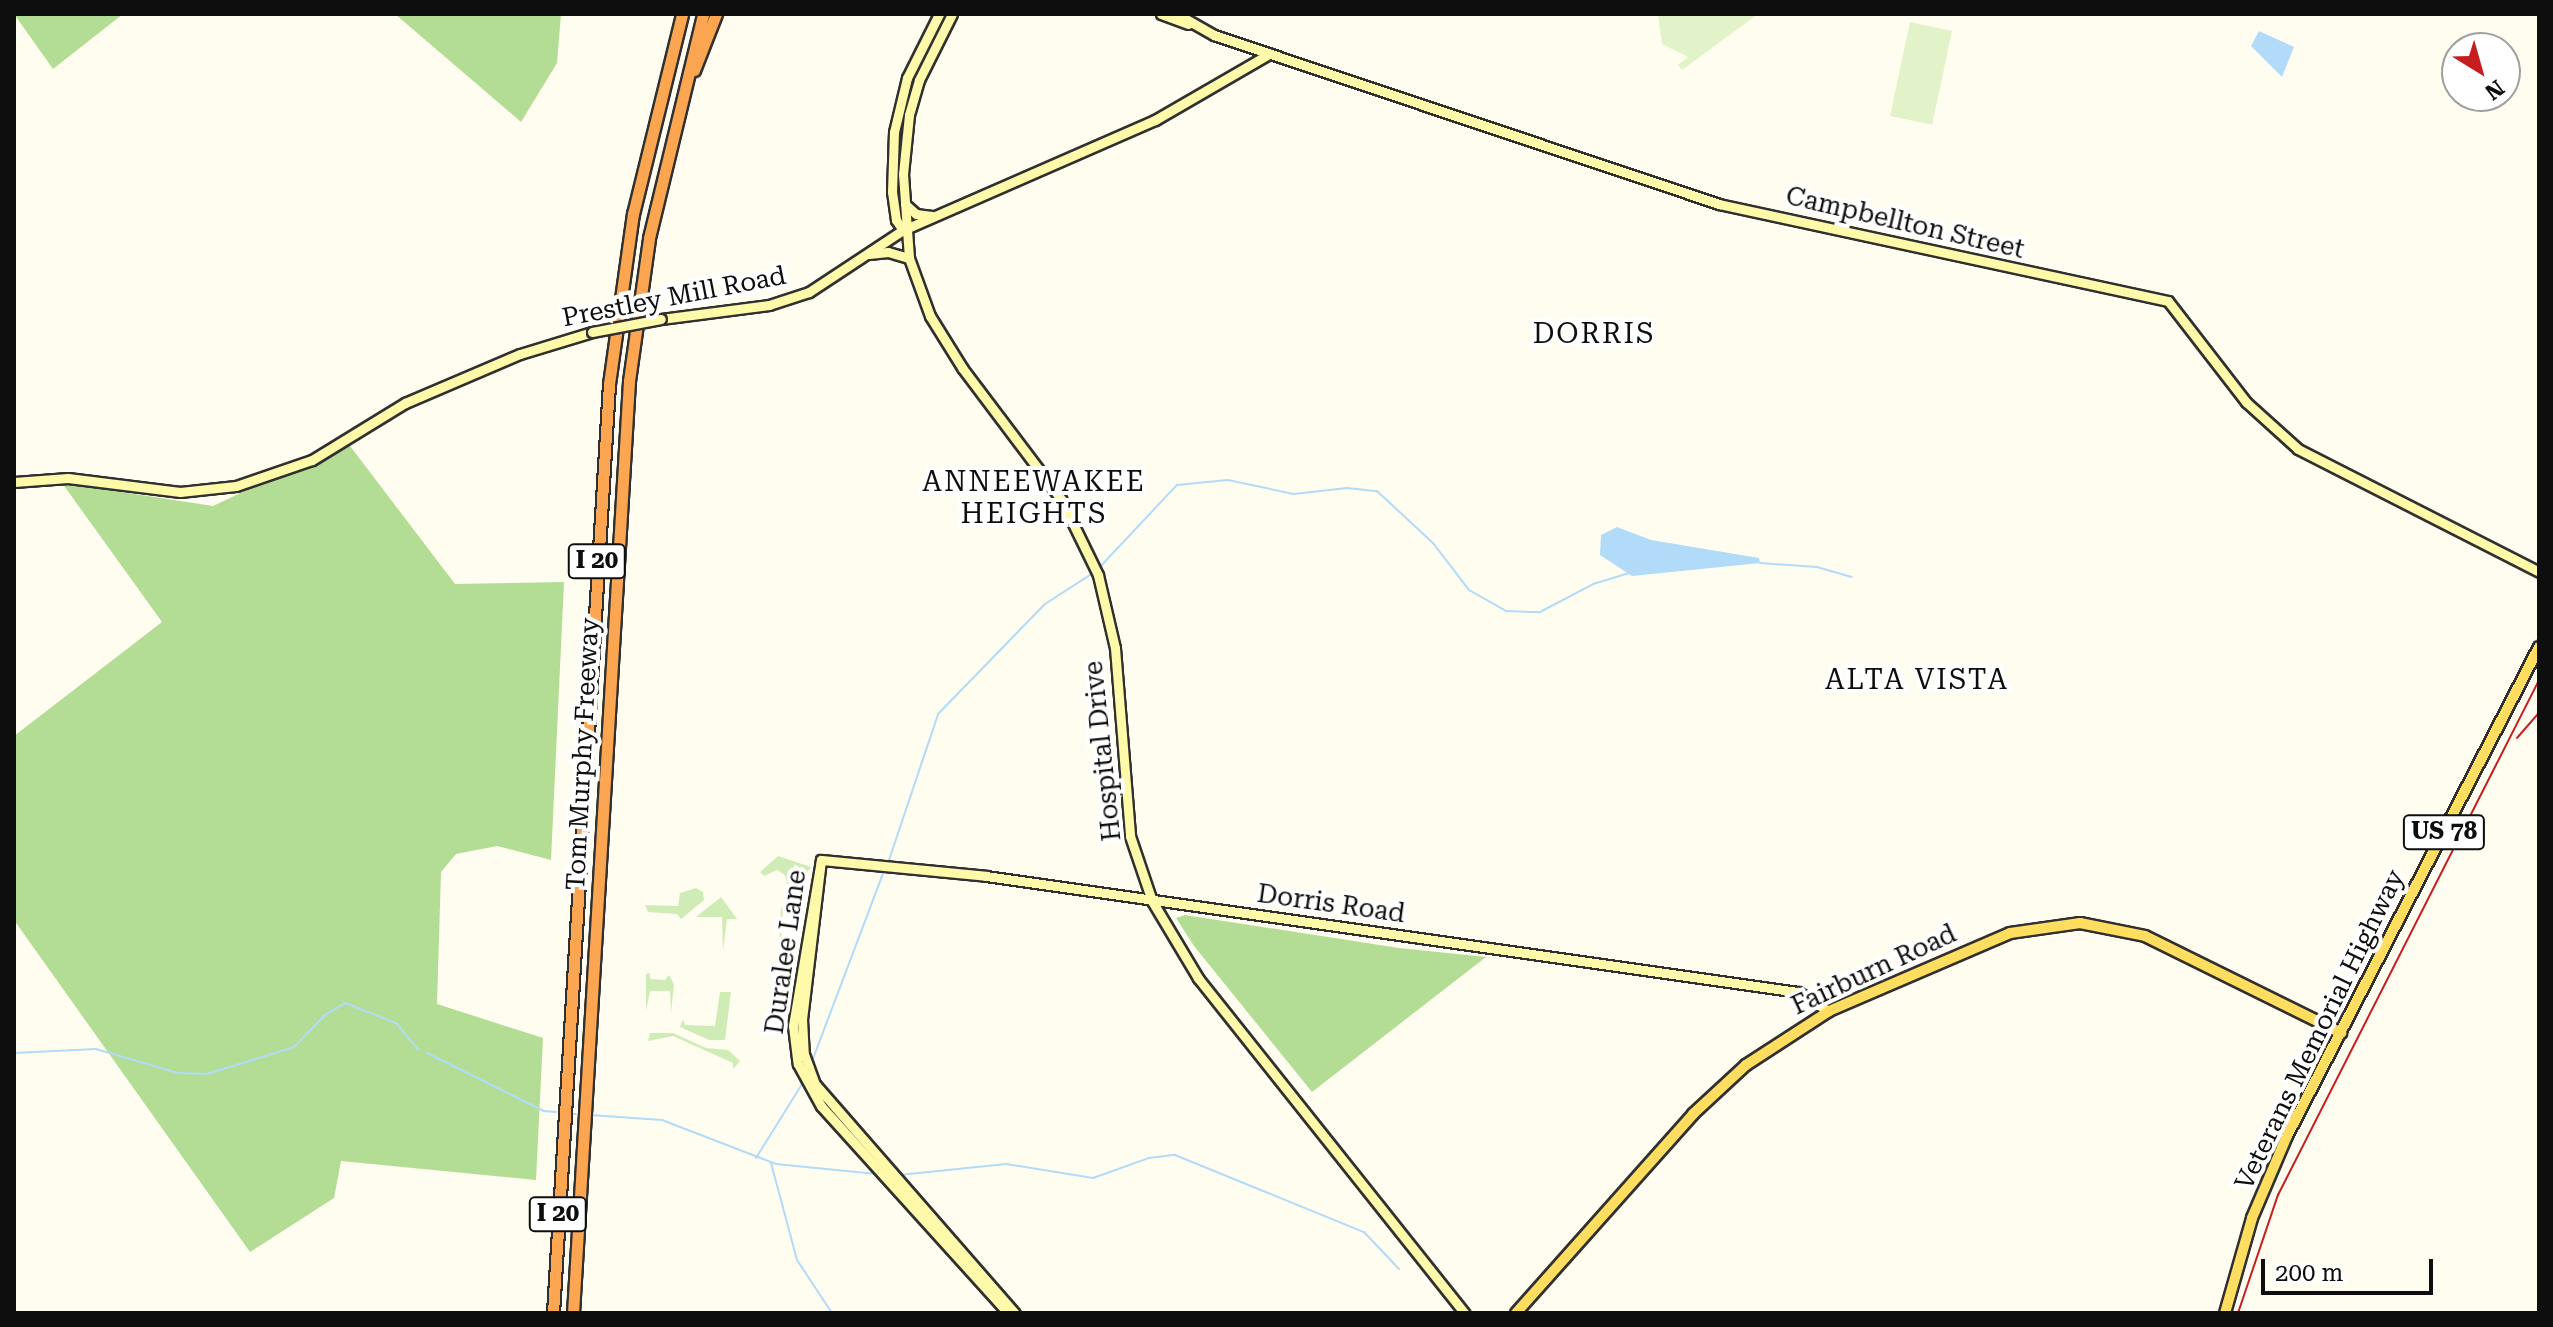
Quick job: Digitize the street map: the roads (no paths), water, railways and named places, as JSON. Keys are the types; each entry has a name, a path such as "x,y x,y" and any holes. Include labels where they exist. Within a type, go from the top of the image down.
{"highway":[{"name":"Tom Murphy Freeway","path":"553,1313 609,384 633,214 682,14"},
{"name":"Tom Murphy Freeway","path":"573,1313 624,434 644,266 675,119 703,14"},
{"path":"675,119 716,14"}],"main road":[{"name":"Veterans Memorial Highway","path":"2225,1313 2263,1190 2539,647"},
{"name":"Fairburn Road","path":"1516,1313 1578,1249 1693,1114 1746,1065 1829,1011 2010,933 2089,923 2172,947 2341,1033"}],"street":[{"name":"Hospital Drive","path":"903,230 896,220 892,192 894,132 907,78 939,14"},
{"name":"Hospital Drive","path":"952,14 919,80 909,115 903,230 909,258 930,316 963,369 1061,499 1098,575 1115,648 1130,836 1152,901 1198,978 1464,1313"},
{"name":"Campbellton Street","path":"1161,14 1269,54 1719,204 2168,301 2246,402 2298,449 2539,572"},
{"name":"Campbellton Street","path":"1177,14 1192,25"},
{"name":"Prestley Mill Road","path":"14,482 68,478 180,492 236,486 312,460 405,403 520,354 592,332 791,299 816,289 903,230 1155,120 1269,54"},
{"path":"905,204 916,214 935,216"},
{"path":"866,255 888,252 909,258"},
{"name":"Dorris Road","path":"821,860 986,876 1798,992 1829,1011"},
{"name":"Duralee Lane","path":"821,860 793,1026 798,1064 821,1106 1008,1313"},
{"name":"Duralee Lane","path":"821,860 802,1019 804,1054 815,1084 1015,1313"}],"water":[{"path":"2259,31 2294,47 2282,77 2251,46"},
{"path":"1617,527 1651,540 1759,558 1760,563 1632,576 1600,555 1601,535"}],"waterway":[{"path":"1098,569 1177,485 1228,480 1294,494 1347,488 1377,491 1433,543 1469,590 1506,611 1540,612 1593,584 1628,573"},
{"path":"1760,563 1817,567 1852,577"},
{"path":"888,863 938,714 1045,604 1093,573"},
{"path":"811,1064 885,868"},
{"path":"14,1053 96,1049 178,1073 207,1074 294,1047 325,1015 345,1003 396,1023 418,1049"},
{"path":"427,1053 544,1111 556,1112"},
{"path":"756,1158 804,1081"},
{"path":"590,1115 662,1120 776,1164 877,1174"},
{"path":"899,1175 1006,1164 1093,1178 1149,1158 1175,1155 1364,1232 1399,1269"},
{"path":"771,1163 797,1260 832,1313"}],"railway":[{"path":"2238,1313 2278,1195 2539,680"},
{"path":"2517,738 2539,713"}],"district":[{"name":"DORRIS","path":"1594,334"},
{"name":"ANNEEWAKEE HEIGHTS","path":"1034,498"},
{"name":"ALTA VISTA","path":"1917,680"}]}
